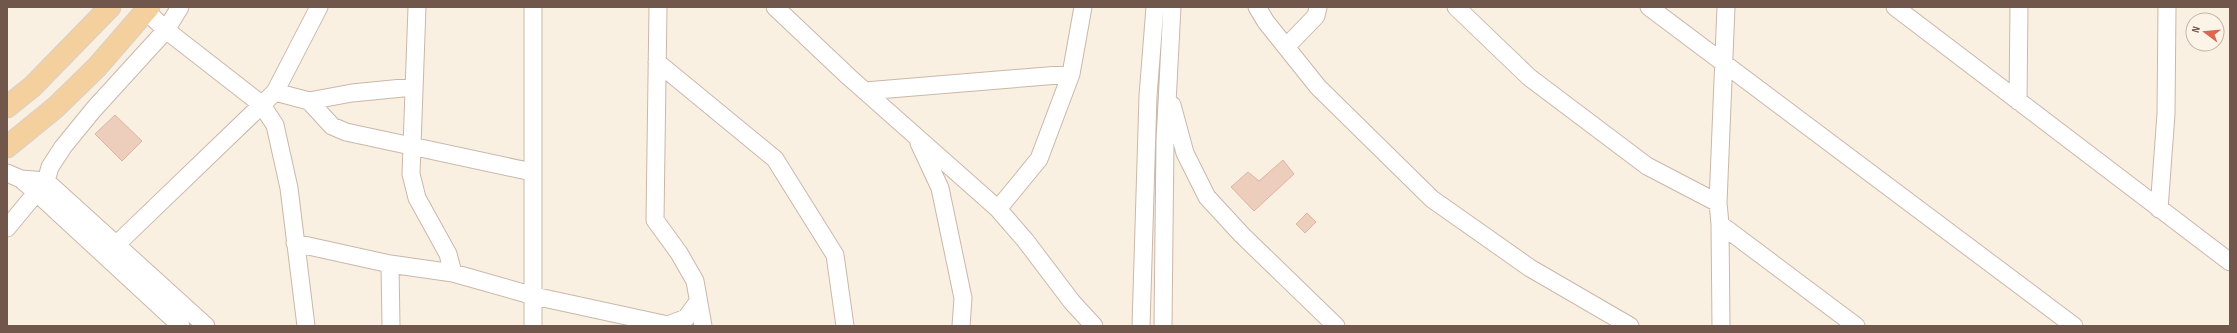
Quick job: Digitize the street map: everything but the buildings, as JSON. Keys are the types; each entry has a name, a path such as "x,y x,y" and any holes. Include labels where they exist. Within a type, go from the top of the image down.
{"main road":[{"path":"7,106 33,86 110,7"},
{"path":"7,147 56,107 97,67 148,9"}],"street":[{"path":"7,228 41,187 50,167 63,147 94,109 166,30 180,7"},
{"path":"117,244 275,92 319,7"},
{"path":"417,7 411,174 417,198 448,254 453,273"},
{"path":"533,7 533,326"},
{"path":"658,7 656,62 655,220 679,253 695,281 697,303 703,326"},
{"path":"775,7 865,91 998,209 1090,324"},
{"path":"998,209 1039,159 1071,74 1084,7"},
{"path":"1141,326 1148,96 1155,7"},
{"path":"1163,326 1167,84 1172,7"},
{"path":"1256,7 1286,48 1318,87 1432,199 1530,268 1630,326"},
{"path":"1286,48 1316,16 1318,7"},
{"path":"1456,7 1529,77 1647,166 1718,203"},
{"path":"1649,7 2074,326"},
{"path":"1720,326 1720,224 1718,203 1725,63 1726,7"},
{"path":"1895,7 2230,262"},
{"path":"2018,101 2019,7"},
{"path":"2160,209 2166,114 2167,7"},
{"path":"148,9 166,30 261,104 275,125 290,188 295,243 306,326"},
{"path":"656,62 775,159 835,255 845,326"},
{"path":"865,91 1071,74"},
{"path":"1167,84 1185,153 1207,197 1242,235 1331,320 1351,326"},
{"path":"275,92 309,101 352,94 413,87"},
{"path":"309,101 332,126 346,132 532,172"},
{"path":"916,137 940,188 963,298 961,326"},
{"path":"14,176 41,187 117,244 206,326"},
{"path":"41,187 181,326"},
{"path":"1720,224 1856,326"},
{"path":"295,243 390,264 453,273 534,296 668,325 686,318 697,303"},
{"path":"390,264 391,326"}]}
